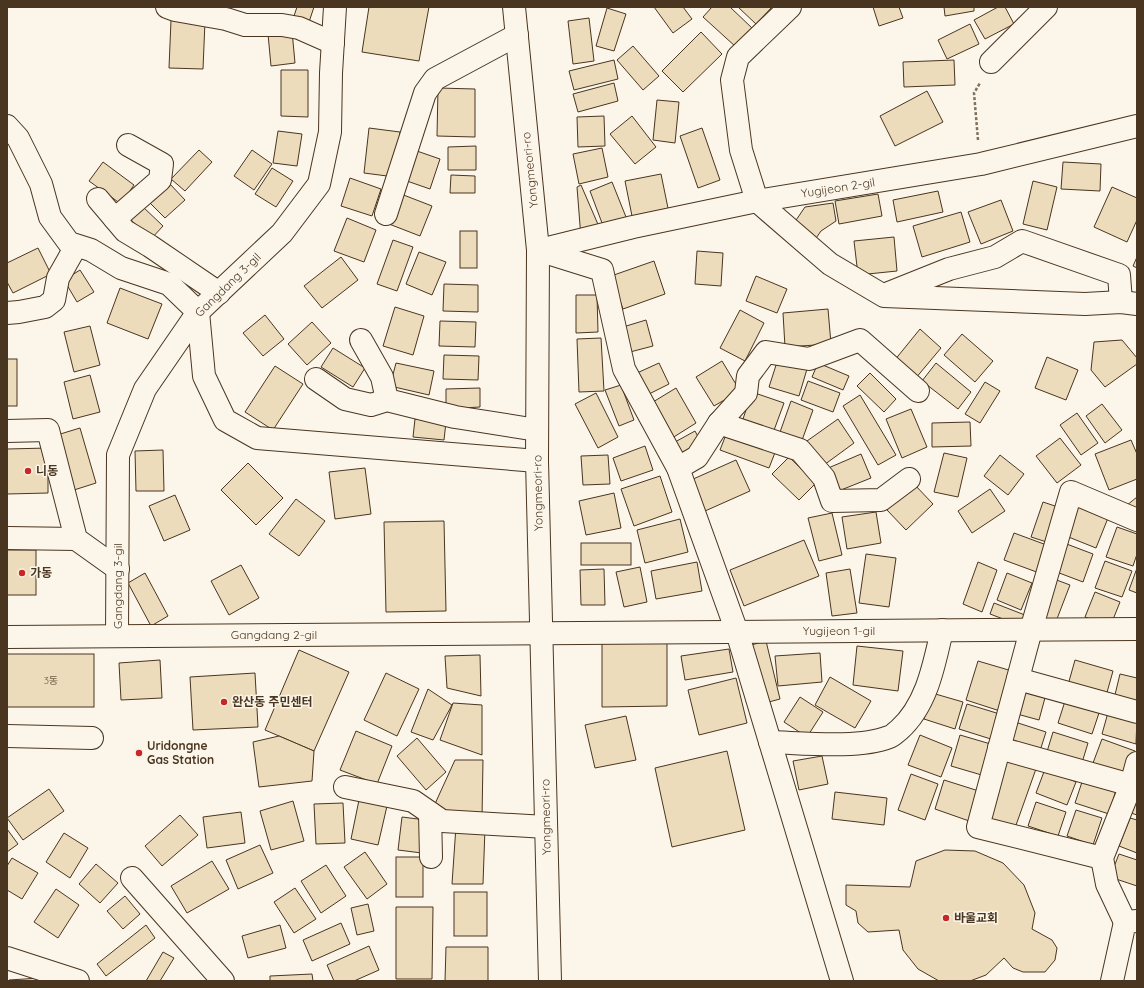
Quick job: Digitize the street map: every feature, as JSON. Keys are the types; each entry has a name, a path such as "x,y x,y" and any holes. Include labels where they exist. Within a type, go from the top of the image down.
{"street":[{"path":"166,7 226,19 245,25 282,24 299,28 333,43"},
{"name":"Gangdang 3-gil","path":"117,636 118,455 145,388 198,312 282,233 319,184 330,132 335,7"},
{"name":"Yongmeori-ro","path":"514,7 538,250 537,461 550,981"},
{"path":"790,7 738,57 732,80 741,150 757,201 830,264 884,296 1085,304 1129,303 1119,275 1022,241 995,257 949,269 884,296"},
{"path":"991,62 1046,7"},
{"path":"386,214 425,93 435,79 517,35"},
{"path":"7,126 18,138 41,184 50,217 69,243 91,250 121,268 169,284 198,312 204,376 225,420 257,438 537,461"},
{"name":"Yugijeon 2-gil","path":"538,250 634,227 757,201 981,164 1137,126"},
{"path":"115,219 160,180 162,164 128,145"},
{"path":"98,199 125,232 150,246 218,293"},
{"path":"7,313 45,307 54,300 58,278 76,246"},
{"path":"538,250 602,270 624,369 678,468 738,632 842,981"},
{"path":"361,340 382,378 387,400"},
{"path":"678,468 697,457 719,423 746,393 748,376 766,352 809,359 860,340 918,391"},
{"path":"316,379 345,399 371,405 387,400 455,417 537,430"},
{"path":"719,423 800,450 824,478 832,501 881,500 909,479"},
{"path":"7,431 48,430 76,539"},
{"path":"1102,858 978,827 1070,492 1137,520"},
{"path":"7,538 76,539 118,569"},
{"name":"Yugijeon 1-gil","path":"541,633 1137,629"},
{"path":"770,742 861,743 890,737 909,721 918,706 930,679 942,630"},
{"name":"Gangdang 2-gil","path":"7,637 541,633"},
{"path":"1018,679 1137,712"},
{"path":"7,736 92,738"},
{"path":"999,748 1131,785"},
{"path":"1112,981 1131,922 1107,884 1102,858 1131,785 1137,763"},
{"path":"345,787 413,801 442,821 546,827"},
{"path":"430,813 431,857"},
{"path":"132,878 223,981"},
{"path":"7,958 78,981"}],"path":[{"path":"981,164 974,93 991,62"}],"building":[{"path":"297,7 314,7 309,22 294,16"},
{"path":"369,7 429,7 419,61 362,52"},
{"path":"654,7 683,7 692,19 673,33"},
{"path":"712,7 730,7 752,28 736,47 703,17"},
{"path":"738,7 772,7 756,24"},
{"path":"873,7 899,7 903,18 879,26"},
{"path":"944,7 974,7 974,11 945,16"},
{"path":"998,7 1005,7 1014,24 985,39 974,20"},
{"path":"607,8 626,14 614,51 596,46"},
{"path":"589,18 594,61 573,64 568,21"},
{"path":"171,20 205,21 203,69 169,68"},
{"path":"970,24 979,44 947,59 938,40"},
{"path":"292,31 295,63 271,66 268,34"},
{"path":"701,32 722,54 683,92 662,71"},
{"path":"633,46 659,76 643,90 617,60"},
{"path":"614,60 618,79 574,90 569,71"},
{"path":"954,60 955,85 904,87 903,62"},
{"path":"281,70 308,70 308,117 281,116"},
{"path":"614,83 618,101 578,112 573,94"},
{"path":"438,88 475,89 475,137 437,136"},
{"path":"927,91 943,122 895,146 880,116"},
{"path":"657,100 679,102 675,143 653,140"},
{"path":"604,116 605,146 578,147 577,117"},
{"path":"632,116 656,147 635,164 610,134"},
{"path":"369,128 400,132 395,177 364,173"},
{"path":"702,128 720,180 698,188 680,136"},
{"path":"278,131 302,134 297,166 273,163"},
{"path":"476,146 476,170 448,170 448,147"},
{"path":"602,148 608,177 579,184 573,154"},
{"path":"199,150 212,162 185,191 171,179"},
{"path":"252,150 272,164 254,190 234,176"},
{"path":"414,150 440,159 430,189 404,180"},
{"path":"103,162 134,185 121,204 89,181"},
{"path":"1063,162 1101,164 1100,191 1061,189"},
{"path":"272,168 293,181 276,207 255,194"},
{"path":"661,174 669,213 633,221 625,181"},
{"path":"451,175 475,176 475,193 450,193"},
{"path":"350,178 381,189 372,216 341,206"},
{"path":"1033,181 1057,187 1047,230 1023,224"},
{"path":"612,182 628,222 605,231 590,191"},
{"path":"169,183 185,200 165,218 149,202"},
{"path":"581,185 600,229 581,238 577,187"},
{"path":"1112,187 1137,198 1137,220 1127,242 1094,227"},
{"path":"938,191 943,212 897,222 893,200"},
{"path":"401,194 432,206 420,236 389,224"},
{"path":"878,194 882,216 839,224 835,201"},
{"path":"1001,200 1013,231 981,244 968,212"},
{"path":"833,203 836,221 821,231 814,241 792,226 805,207"},
{"path":"142,206 163,226 151,239 130,219"},
{"path":"961,212 970,242 922,257 913,226"},
{"path":"347,218 376,230 364,262 334,251"},
{"path":"460,231 477,231 477,268 460,268"},
{"path":"894,237 897,271 858,275 854,241"},
{"path":"393,240 413,247 397,291 377,284"},
{"path":"38,248 51,274 13,293 7,282 7,263"},
{"path":"697,251 723,253 721,286 695,284"},
{"path":"419,252 446,262 432,295 406,284"},
{"path":"341,257 358,280 322,308 304,286"},
{"path":"1137,257 1137,268 1133,266"},
{"path":"654,261 665,294 623,309 611,276"},
{"path":"80,270 94,292 77,302 64,280"},
{"path":"756,276 787,289 777,313 746,301"},
{"path":"444,284 478,285 478,312 443,311"},
{"path":"120,288 162,304 148,339 107,323"},
{"path":"576,295 597,295 598,332 576,333"},
{"path":"395,307 424,316 413,355 383,346"},
{"path":"828,309 831,344 785,347 783,313"},
{"path":"740,310 764,323 745,361 720,348"},
{"path":"265,315 284,339 263,356 243,333"},
{"path":"646,320 653,346 630,352 623,327"},
{"path":"440,321 476,322 475,347 439,346"},
{"path":"312,322 331,343 307,365 288,344"},
{"path":"90,326 100,365 74,372 64,332"},
{"path":"920,329 941,348 915,379 894,361"},
{"path":"962,334 993,361 975,382 944,355"},
{"path":"601,338 604,391 579,392 577,339"},
{"path":"1122,340 1137,358 1137,364 1105,387 1091,370 1094,342"},
{"path":"333,348 365,368 353,387 321,367"},
{"path":"444,355 479,356 478,380 443,379"},
{"path":"1047,357 1078,370 1066,400 1035,388"},
{"path":"7,359 17,359 17,406 7,406"},
{"path":"778,359 807,369 799,396 769,387"},
{"path":"722,361 740,391 714,406 696,377"},
{"path":"396,363 434,371 429,395 390,386"},
{"path":"659,363 669,384 647,395 637,373"},
{"path":"818,363 849,376 843,390 812,377"},
{"path":"936,363 971,392 958,409 922,381"},
{"path":"275,366 303,384 273,430 245,412"},
{"path":"870,373 896,399 884,412 857,386"},
{"path":"90,375 100,412 73,419 64,382"},
{"path":"808,381 840,393 833,412 801,400"},
{"path":"985,382 1000,391 980,423 965,414"},
{"path":"621,385 634,420 619,426 605,390"},
{"path":"480,388 480,407 446,409 446,389"},
{"path":"676,388 696,423 669,440 648,405"},
{"path":"752,392 784,403 773,433 742,422"},
{"path":"596,393 618,437 598,448 575,404"},
{"path":"860,395 896,455 878,465 843,406"},
{"path":"791,401 813,410 801,443 779,435"},
{"path":"1102,404 1122,430 1105,443 1086,416"},
{"path":"911,409 927,447 902,458 886,419"},
{"path":"1077,413 1098,443 1081,455 1060,425"},
{"path":"415,419 446,422 444,440 413,437"},
{"path":"838,419 854,443 824,465 807,441"},
{"path":"970,422 971,446 932,447 932,423"},
{"path":"80,428 96,483 74,490 57,435"},
{"path":"695,431 703,446 684,457 675,442"},
{"path":"727,432 776,450 769,468 720,450"},
{"path":"1060,438 1081,465 1057,483 1036,456"},
{"path":"1131,440 1137,454 1137,479 1109,490 1095,454"},
{"path":"645,446 653,470 621,481 613,458"},
{"name":"니동","path":"48,448 48,493 7,494 7,449"},
{"path":"163,450 164,491 136,491 135,451"},
{"path":"944,453 967,458 958,497 934,492"},
{"path":"861,454 871,478 836,492 826,469"},
{"path":"608,455 610,484 583,485 581,456"},
{"path":"1000,455 1024,474 1008,495 984,476"},
{"path":"789,457 816,483 799,500 772,474"},
{"path":"736,460 750,491 705,511 691,480"},
{"path":"248,463 283,498 256,525 221,490"},
{"path":"365,468 371,514 335,519 329,472"},
{"path":"660,476 672,512 634,526 621,489"},
{"path":"914,484 933,504 906,530 887,510"},
{"path":"990,489 1005,511 972,533 958,511"},
{"path":"614,493 621,528 586,535 579,501"},
{"path":"175,495 190,530 164,541 149,506"},
{"path":"1137,497 1137,515 1121,510"},
{"path":"296,499 325,521 299,556 269,534"},
{"path":"1043,502 1064,509 1053,544 1031,537"},
{"path":"1078,506 1108,518 1096,548 1066,536"},
{"path":"876,512 881,543 847,549 842,517"},
{"path":"832,513 842,555 819,561 808,518"},
{"path":"680,519 688,552 645,563 637,530"},
{"path":"444,521 446,611 386,612 384,522"},
{"path":"1117,527 1137,534 1137,554 1133,566 1106,557"},
{"path":"1014,533 1052,547 1042,574 1004,560"},
{"path":"804,540 819,576 744,606 730,570"},
{"path":"581,543 631,543 631,565 581,565"},
{"path":"1064,543 1093,554 1083,582 1054,571"},
{"name":"가동","path":"7,550 36,550 36,595 7,595"},
{"path":"866,554 896,558 889,607 859,603"},
{"path":"1105,561 1132,571 1122,597 1095,588"},
{"path":"697,562 702,591 656,599 651,571"},
{"path":"978,562 997,570 982,612 963,604"},
{"path":"241,565 259,598 229,615 211,581"},
{"path":"640,567 647,602 624,607 616,572"},
{"path":"1137,568 1137,593 1129,590"},
{"path":"604,569 605,605 581,605 580,570"},
{"path":"850,569 857,613 832,616 826,573"},
{"path":"145,573 168,616 151,626 128,583"},
{"path":"1007,573 1032,583 1021,610 997,600"},
{"path":"1054,579 1070,585 1055,624 1039,618"},
{"path":"1095,592 1120,602 1110,627 1085,617"},
{"path":"994,603 1030,617 1027,628 990,614"},
{"path":"667,640 667,706 602,707 602,641"},
{"path":"766,641 780,699 765,703 751,645"},
{"path":"857,646 903,651 898,691 853,685"},
{"path":"729,649 733,672 685,680 681,656"},
{"path":"299,650 349,672 314,751 265,730"},
{"path":"820,653 822,682 778,686 775,656"},
{"path":"7,654 94,654 94,707 7,707"},
{"path":"480,655 481,696 447,688 445,656"},
{"path":"160,660 162,698 121,700 119,663"},
{"path":"1075,660 1113,671 1106,696 1068,685"},
{"path":"978,661 1012,671 1000,711 966,700"},
{"name":"완산동 주민센터","path":"255,673 258,727 193,730 190,677"},
{"path":"386,673 419,689 397,736 364,720"},
{"path":"1120,674 1137,678 1137,708 1113,703"},
{"path":"830,677 871,701 855,728 815,705"},
{"path":"736,678 747,723 699,735 688,690"},
{"path":"1025,688 1046,694 1039,720 1017,714"},
{"path":"428,689 452,705 433,740 411,732"},
{"path":"932,693 963,702 955,729 924,719"},
{"path":"800,697 823,712 807,737 784,722"},
{"path":"1066,698 1100,710 1092,734 1058,723"},
{"path":"453,703 482,705 482,755 440,740"},
{"path":"967,704 1003,715 994,740 959,729"},
{"path":"1109,709 1137,717 1136,744 1102,734"},
{"path":"626,716 636,760 595,768 585,725"},
{"path":"1015,722 1046,732 1039,754 1008,744"},
{"path":"356,731 392,746 377,784 340,770"},
{"path":"1053,732 1088,743 1081,766 1046,755"},
{"path":"920,735 952,748 941,777 908,765"},
{"path":"960,735 994,745 985,776 951,766"},
{"path":"279,736 314,751 312,781 259,787 253,742"},
{"path":"417,738 446,772 426,790 397,756"},
{"path":"1102,739 1135,751 1126,775 1093,763"},
{"path":"727,751 745,830 672,847 655,768"},
{"path":"1007,755 1037,766 1015,828 985,817"},
{"path":"822,756 828,784 799,790 793,761"},
{"path":"455,760 483,760 482,818 455,818 434,806"},
{"path":"1045,769 1076,782 1067,805 1036,793"},
{"path":"911,774 938,784 925,820 898,810"},
{"path":"1083,779 1116,790 1109,814 1075,803"},
{"path":"944,780 982,792 972,822 935,809"},
{"path":"49,789 64,811 23,840 7,818"},
{"path":"835,792 887,798 884,825 832,819"},
{"path":"1137,799 1137,815 1131,813"},
{"path":"359,800 387,806 378,845 351,839"},
{"path":"293,801 304,841 271,850 260,811"},
{"path":"1036,802 1066,812 1058,836 1028,826"},
{"path":"343,803 345,843 316,844 314,804"},
{"path":"1076,810 1102,818 1093,845 1067,836"},
{"path":"241,812 245,843 207,848 203,817"},
{"path":"180,815 198,835 162,866 145,846"},
{"path":"402,817 426,820 422,853 398,850"},
{"path":"1130,818 1137,820 1137,853 1119,846"},
{"path":"456,826 485,828 483,884 452,884"},
{"path":"7,829 18,844 7,852"},
{"path":"64,833 88,848 70,878 46,862"},
{"path":"260,845 273,873 238,889 226,860"},
{"name":"바울교회","path":"945,850 975,851 1003,863 1024,885 1035,913 1032,929 1052,940 1057,948 1055,960 1045,972 1023,972 1013,968 1004,958 986,975 970,981 939,981 918,969 903,950 899,930 868,932 858,923 856,911 846,905 846,885 910,887 916,861"},
{"path":"365,852 387,884 367,899 344,867"},
{"path":"1119,854 1137,860 1137,886 1110,877"},
{"path":"396,857 423,857 423,897 396,897"},
{"path":"12,858 38,873 22,899 7,890 7,866"},
{"path":"212,861 229,889 187,913 171,886"},
{"path":"96,864 118,883 100,903 79,884"},
{"path":"326,865 346,896 321,913 301,881"},
{"path":"295,888 316,919 294,933 274,902"},
{"path":"56,889 79,905 58,938 34,922"},
{"path":"454,892 487,892 487,936 454,936"},
{"path":"125,896 140,914 123,929 107,911"},
{"path":"368,904 374,931 357,935 351,908"},
{"path":"396,907 433,907 432,979 396,979"},
{"path":"341,923 350,944 312,961 303,940"},
{"path":"146,925 155,938 106,976 97,964"},
{"path":"280,925 286,948 248,958 242,936"},
{"path":"369,946 379,970 354,981 334,981 327,965"},
{"path":"446,947 488,947 488,981 445,981"},
{"path":"163,952 174,958 160,981 146,981"},
{"path":"312,974 313,981 270,981 270,976"},
{"path":"40,978 40,981 9,980"}],"place":[{"name":"니동","path":"28,471"},
{"name":"가동","path":"22,573"},
{"name":"완산동 주민센터","path":"224,702"},
{"name":"Uridongne Gas Station","path":"139,753"},
{"name":"바울교회","path":"946,918"}]}
